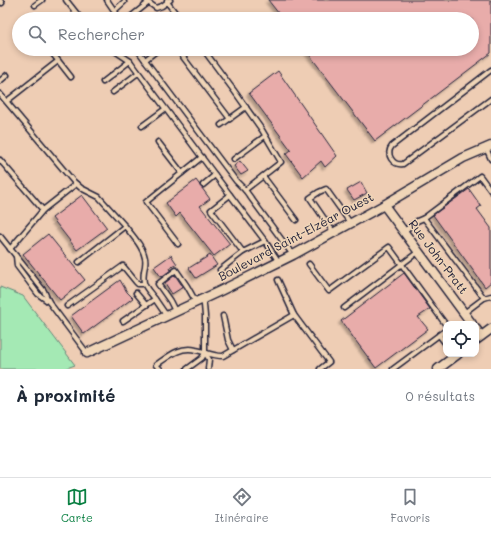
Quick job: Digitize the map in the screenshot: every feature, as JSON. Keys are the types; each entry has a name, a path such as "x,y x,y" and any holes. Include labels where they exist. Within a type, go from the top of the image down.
{"street":[{"name":"Boulevard Saint-Elzéar Ouest","path":"87,353 293,255 351,224 469,155 488,147"},
{"name":"Rue John-Pratt","path":"384,205 470,321"},
{"path":"479,338 491,329"},
{"path":"438,369 453,357"}],"lane":[{"path":"35,5 42,0"},
{"path":"66,0 75,12"},
{"path":"107,0 114,11 124,1"},
{"path":"135,12 146,1 156,8 168,1 175,12"},
{"path":"54,56 71,77"},
{"path":"122,56 130,61 266,241 279,262"},
{"path":"142,56 293,255"},
{"path":"145,60 150,56"},
{"path":"182,56 230,119"},
{"path":"208,56 246,107 281,162 245,190"},
{"path":"7,101 58,61"},
{"path":"103,82 130,61"},
{"path":"491,70 392,146 389,151 390,157 396,164 403,164 491,99"},
{"path":"113,92 138,73"},
{"path":"0,81 8,75"},
{"path":"0,94 76,184 99,197 139,244 146,261 143,279 144,284 166,316"},
{"path":"222,125 246,107"},
{"path":"142,126 165,109"},
{"path":"234,159 265,136"},
{"path":"158,142 182,173"},
{"path":"488,147 491,159"},
{"path":"178,244 146,202 202,157"},
{"path":"0,160 43,210"},
{"path":"203,185 215,175"},
{"path":"263,176 296,220"},
{"path":"403,232 480,176 491,191"},
{"path":"10,249 43,210 76,184"},
{"path":"334,233 310,198 319,192 326,189 351,224"},
{"path":"230,195 211,210 243,252"},
{"path":"424,218 484,298"},
{"path":"79,262 125,226"},
{"path":"0,236 44,291 49,302 87,353"},
{"path":"220,270 243,252 266,241"},
{"path":"309,264 329,291 389,247 443,321"},
{"path":"344,308 418,252"},
{"path":"67,306 122,266 138,284 144,284"},
{"path":"175,311 158,284 176,270 187,286 204,305 206,316 205,353 208,359 208,369"},
{"path":"278,280 294,316 329,362 320,369"},
{"path":"136,293 146,305"},
{"path":"464,313 484,298 491,296"},
{"path":"123,321 155,299"},
{"path":"224,316 228,340 233,350"},
{"path":"160,369 156,365 178,350 188,349 215,356 223,356 294,316"},
{"path":"394,369 443,332"},
{"path":"439,335 443,340"},
{"path":"187,369 202,358 205,353"}],"green space":[{"path":"0,287 23,296 75,365 64,369 0,369"}],"building":[{"path":"268,0 491,0 491,53 375,141 310,56 479,56 479,12 277,12"},
{"path":"278,71 337,156 325,167 321,161 303,177 286,154 291,150 249,93"},
{"path":"240,161 248,171 241,175 234,166"},
{"path":"196,180 210,199 200,206 230,244 214,256 180,213 176,217 166,203"},
{"path":"361,182 367,193 354,200 347,190"},
{"path":"469,189 481,206 477,209 491,228 491,282 485,287 433,215"},
{"path":"82,195 107,228 77,250 52,218"},
{"path":"48,234 85,280 60,300 23,254"},
{"path":"171,255 177,264 170,268 171,270 161,277 154,267"},
{"path":"210,255 217,265 196,278 189,268"},
{"path":"404,273 430,309 418,317 428,329 376,368 341,321"},
{"path":"175,275 183,287 172,294 165,283"},
{"path":"120,280 127,292 133,298 84,334 71,316"}]}
